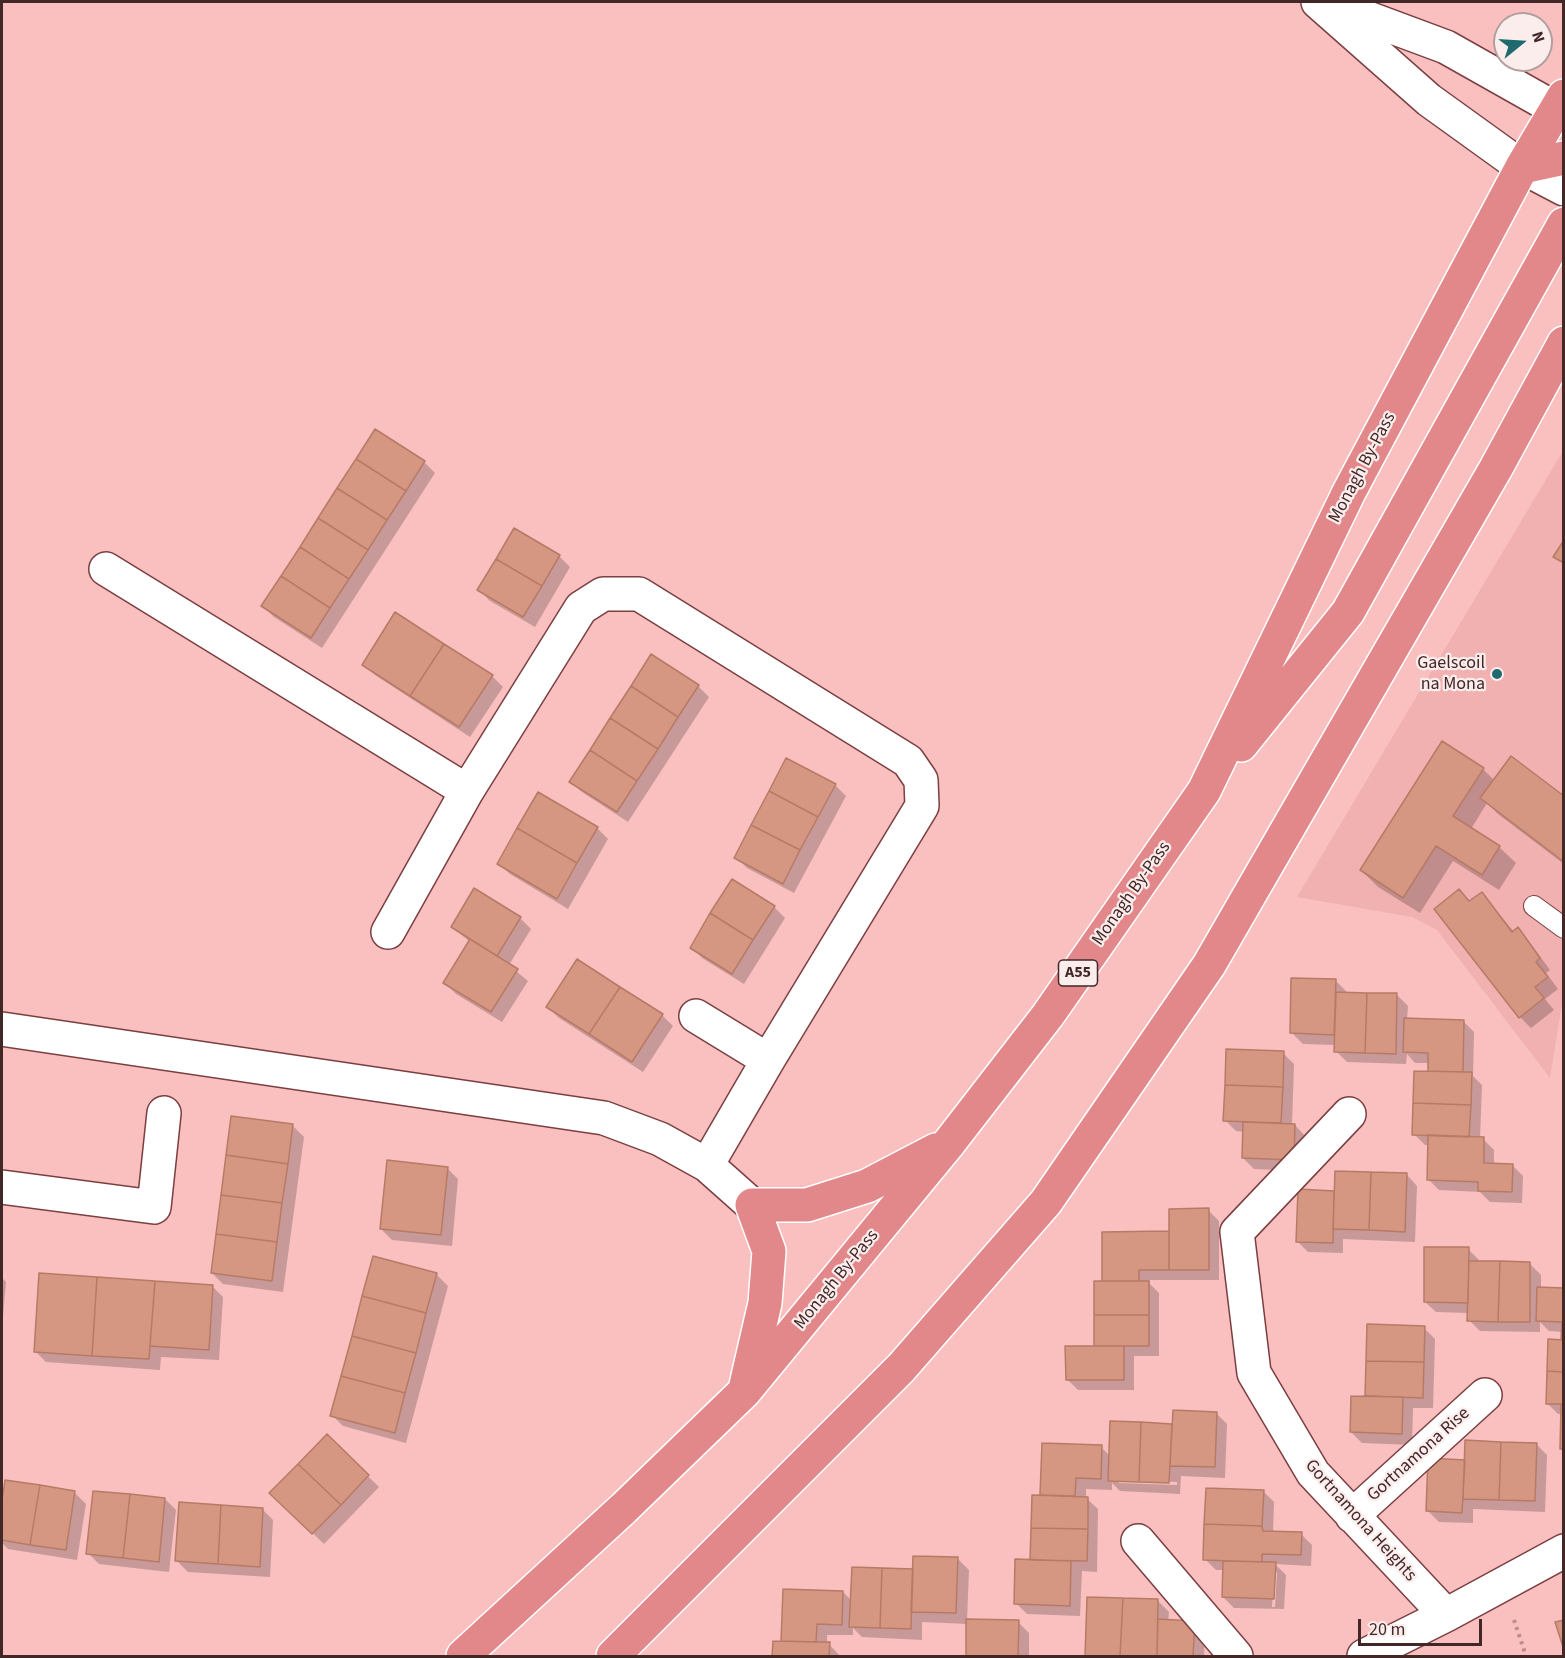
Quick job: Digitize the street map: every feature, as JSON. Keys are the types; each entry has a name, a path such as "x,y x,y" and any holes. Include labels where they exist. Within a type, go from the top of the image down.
{"highway":[{"name":"Monagh By-Pass","path":"463,1656 624,1508 744,1392 949,1143 1048,1015 1204,791 1348,492 1522,167 1561,106"},
{"path":"1522,167 1563,158"},
{"path":"1204,791 1348,612 1563,224"},
{"path":"613,1656 901,1368 1046,1202 1209,964 1496,468 1563,343"},
{"path":"744,1392 765,1303 769,1251 752,1205 807,1205 867,1186 949,1143"}],"street":[{"path":"1318,2 1430,100 1522,167 1563,189"},
{"path":"1323,2 1446,47 1561,106"},
{"path":"106,569 467,791"},
{"path":"388,932 467,791 581,608 603,594 639,594 908,761 921,780 922,806 707,1165"},
{"path":"696,1016 768,1060"},
{"path":"2,1029 604,1118 660,1139 707,1165 752,1205"},
{"path":"2,1187 154,1207 164,1113"},
{"name":"Gortnamona Heights","path":"1349,1114 1237,1232 1254,1373 1313,1473 1446,1615"},
{"name":"Gortnamona Rise","path":"1352,1516 1485,1395"},
{"path":"1138,1541 1236,1656"},
{"path":"1364,1656 1446,1615 1563,1551"}],"lane":[{"path":"1534,906 1563,928"}],"path":[{"path":"1517,1631 1526,1656"}],"shaded area":[{"name":"Gaelscoil na Mona","path":"1563,451 1564,991 1550,1078 1437,930 1412,917 1297,897"}],"building":[{"path":"375,429 425,461 406,491 356,459"},
{"path":"356,459 406,491 387,520 337,488"},
{"path":"337,488 387,520 368,550 318,518"},
{"path":"318,518 368,550 349,579 300,547"},
{"path":"514,528 560,555 542,586 496,559"},
{"path":"1564,540 1564,563 1553,557"},
{"path":"300,547 349,579 330,608 281,576"},
{"path":"496,559 542,586 523,617 477,590"},
{"path":"281,576 330,608 311,638 261,606"},
{"path":"395,612 444,644 410,696 362,665"},
{"path":"444,644 493,675 459,727 410,696"},
{"path":"651,654 699,685 678,717 631,686"},
{"path":"631,686 678,717 658,749 610,718"},
{"path":"610,718 658,749 637,781 590,750"},
{"path":"1442,741 1484,768 1453,816 1500,846 1482,875 1436,846 1403,898 1360,870"},
{"path":"590,750 637,781 617,812 569,782"},
{"path":"1511,756 1564,796 1564,862 1480,798"},
{"path":"786,758 836,784 818,817 769,791"},
{"path":"769,791 818,817 800,850 751,825"},
{"path":"538,792 598,827 577,863 517,828"},
{"path":"751,825 800,850 783,884 734,858"},
{"path":"517,828 577,863 557,899 497,864"},
{"path":"732,879 775,906 753,940 710,913"},
{"path":"474,888 521,917 497,956 451,927"},
{"path":"1459,889 1469,901 1482,892 1512,932 1518,927 1540,958 1536,962 1548,977 1535,987 1544,998 1519,1018 1434,909"},
{"path":"710,913 753,940 732,974 690,948"},
{"path":"470,939 518,969 491,1012 443,983"},
{"path":"577,959 620,987 589,1034 546,1007"},
{"path":"1291,978 1336,979 1334,1035 1290,1033"},
{"path":"620,987 663,1014 632,1062 589,1034"},
{"path":"1336,992 1367,993 1365,1053 1334,1052"},
{"path":"1367,993 1397,993 1396,1054 1365,1053"},
{"path":"1404,1018 1464,1020 1463,1072 1428,1071 1428,1053 1403,1052"},
{"path":"1226,1049 1284,1051 1283,1087 1225,1085"},
{"path":"1414,1071 1472,1072 1471,1105 1413,1103"},
{"path":"1225,1085 1283,1087 1281,1123 1223,1121"},
{"path":"1413,1103 1471,1105 1469,1137 1412,1135"},
{"path":"231,1116 293,1124 288,1164 226,1155"},
{"path":"1243,1122 1295,1124 1294,1160 1242,1158"},
{"path":"1428,1135 1484,1137 1484,1163 1513,1164 1512,1192 1478,1191 1478,1182 1427,1180"},
{"path":"226,1155 288,1164 282,1203 221,1195"},
{"path":"387,1160 448,1167 441,1235 380,1229"},
{"path":"1335,1171 1371,1172 1369,1230 1333,1229"},
{"path":"1371,1172 1407,1173 1405,1232 1369,1230"},
{"path":"1298,1189 1334,1191 1333,1243 1296,1242"},
{"path":"221,1195 282,1203 277,1242 216,1234"},
{"path":"1209,1208 1209,1270 1169,1270 1169,1209"},
{"path":"1169,1231 1169,1270 1139,1270 1139,1281 1102,1281 1102,1232"},
{"path":"216,1234 277,1242 272,1281 211,1273"},
{"path":"1424,1247 1469,1247 1468,1303 1424,1302"},
{"path":"373,1256 437,1273 426,1313 362,1296"},
{"path":"1469,1261 1500,1261 1498,1322 1467,1321"},
{"path":"1500,1261 1530,1262 1530,1322 1498,1322"},
{"path":"39,1273 97,1277 92,1356 34,1352"},
{"path":"97,1277 155,1281 149,1359 92,1356"},
{"path":"155,1281 213,1285 209,1350 150,1346"},
{"path":"1094,1281 1149,1281 1149,1315 1094,1315"},
{"path":"1537,1287 1564,1288 1564,1340 1561,1340 1562,1322 1536,1321"},
{"path":"362,1296 426,1313 416,1353 352,1336"},
{"path":"1094,1315 1149,1315 1149,1346 1094,1346"},
{"path":"1367,1324 1425,1326 1424,1362 1366,1361"},
{"path":"352,1336 416,1353 405,1393 341,1376"},
{"path":"1548,1339 1564,1340 1564,1372 1547,1371"},
{"path":"1065,1346 1124,1346 1124,1380 1066,1380"},
{"path":"1366,1361 1424,1362 1423,1398 1365,1396"},
{"path":"1547,1371 1564,1372 1564,1404 1546,1404"},
{"path":"341,1376 405,1393 395,1433 330,1416"},
{"path":"1351,1396 1403,1397 1402,1434 1350,1432"},
{"path":"1561,1404 1564,1404 1564,1449 1560,1449"},
{"path":"1173,1410 1217,1412 1215,1467 1170,1466"},
{"path":"1110,1421 1141,1422 1139,1482 1108,1481"},
{"path":"1141,1422 1172,1424 1169,1483 1139,1482"},
{"path":"327,1434 369,1475 341,1505 298,1464"},
{"path":"1465,1440 1501,1442 1499,1500 1463,1499"},
{"path":"1501,1442 1537,1443 1535,1501 1499,1500"},
{"path":"1042,1443 1102,1445 1101,1479 1076,1478 1075,1496 1040,1495"},
{"path":"1428,1458 1465,1460 1462,1513 1426,1511"},
{"path":"298,1464 341,1505 312,1534 269,1493"},
{"path":"5,1480 40,1485 30,1545 2,1540 2,1500"},
{"path":"40,1485 75,1491 66,1550 30,1545"},
{"path":"1206,1488 1264,1490 1262,1526 1204,1524"},
{"path":"93,1491 130,1494 123,1558 86,1554"},
{"path":"130,1494 165,1498 159,1562 123,1558"},
{"path":"1032,1495 1088,1497 1088,1529 1031,1528"},
{"path":"179,1502 221,1505 218,1564 175,1561"},
{"path":"221,1505 263,1508 260,1567 218,1564"},
{"path":"1204,1524 1262,1526 1263,1531 1302,1532 1301,1555 1262,1554 1262,1562 1203,1560"},
{"path":"1031,1528 1088,1529 1087,1561 1030,1560"},
{"path":"913,1556 958,1557 956,1613 911,1612"},
{"path":"1015,1559 1071,1561 1070,1606 1014,1604"},
{"path":"1223,1561 1276,1562 1274,1599 1222,1597"},
{"path":"852,1567 882,1568 880,1628 849,1627"},
{"path":"882,1568 913,1569 911,1629 880,1628"},
{"path":"783,1589 843,1591 842,1625 817,1624 816,1642 781,1641"},
{"path":"1087,1597 1123,1598 1120,1656 1085,1656"},
{"path":"1123,1598 1158,1599 1157,1656 1120,1656"},
{"path":"966,1619 1019,1620 1018,1656 966,1656"},
{"path":"1158,1619 1195,1621 1193,1656 1157,1656"},
{"path":"1564,1620 1564,1650 1555,1622"},
{"path":"773,1641 830,1642 829,1656 772,1656"}],"place":[{"name":"Gaelscoil na Mona","path":"1497,674"}]}
